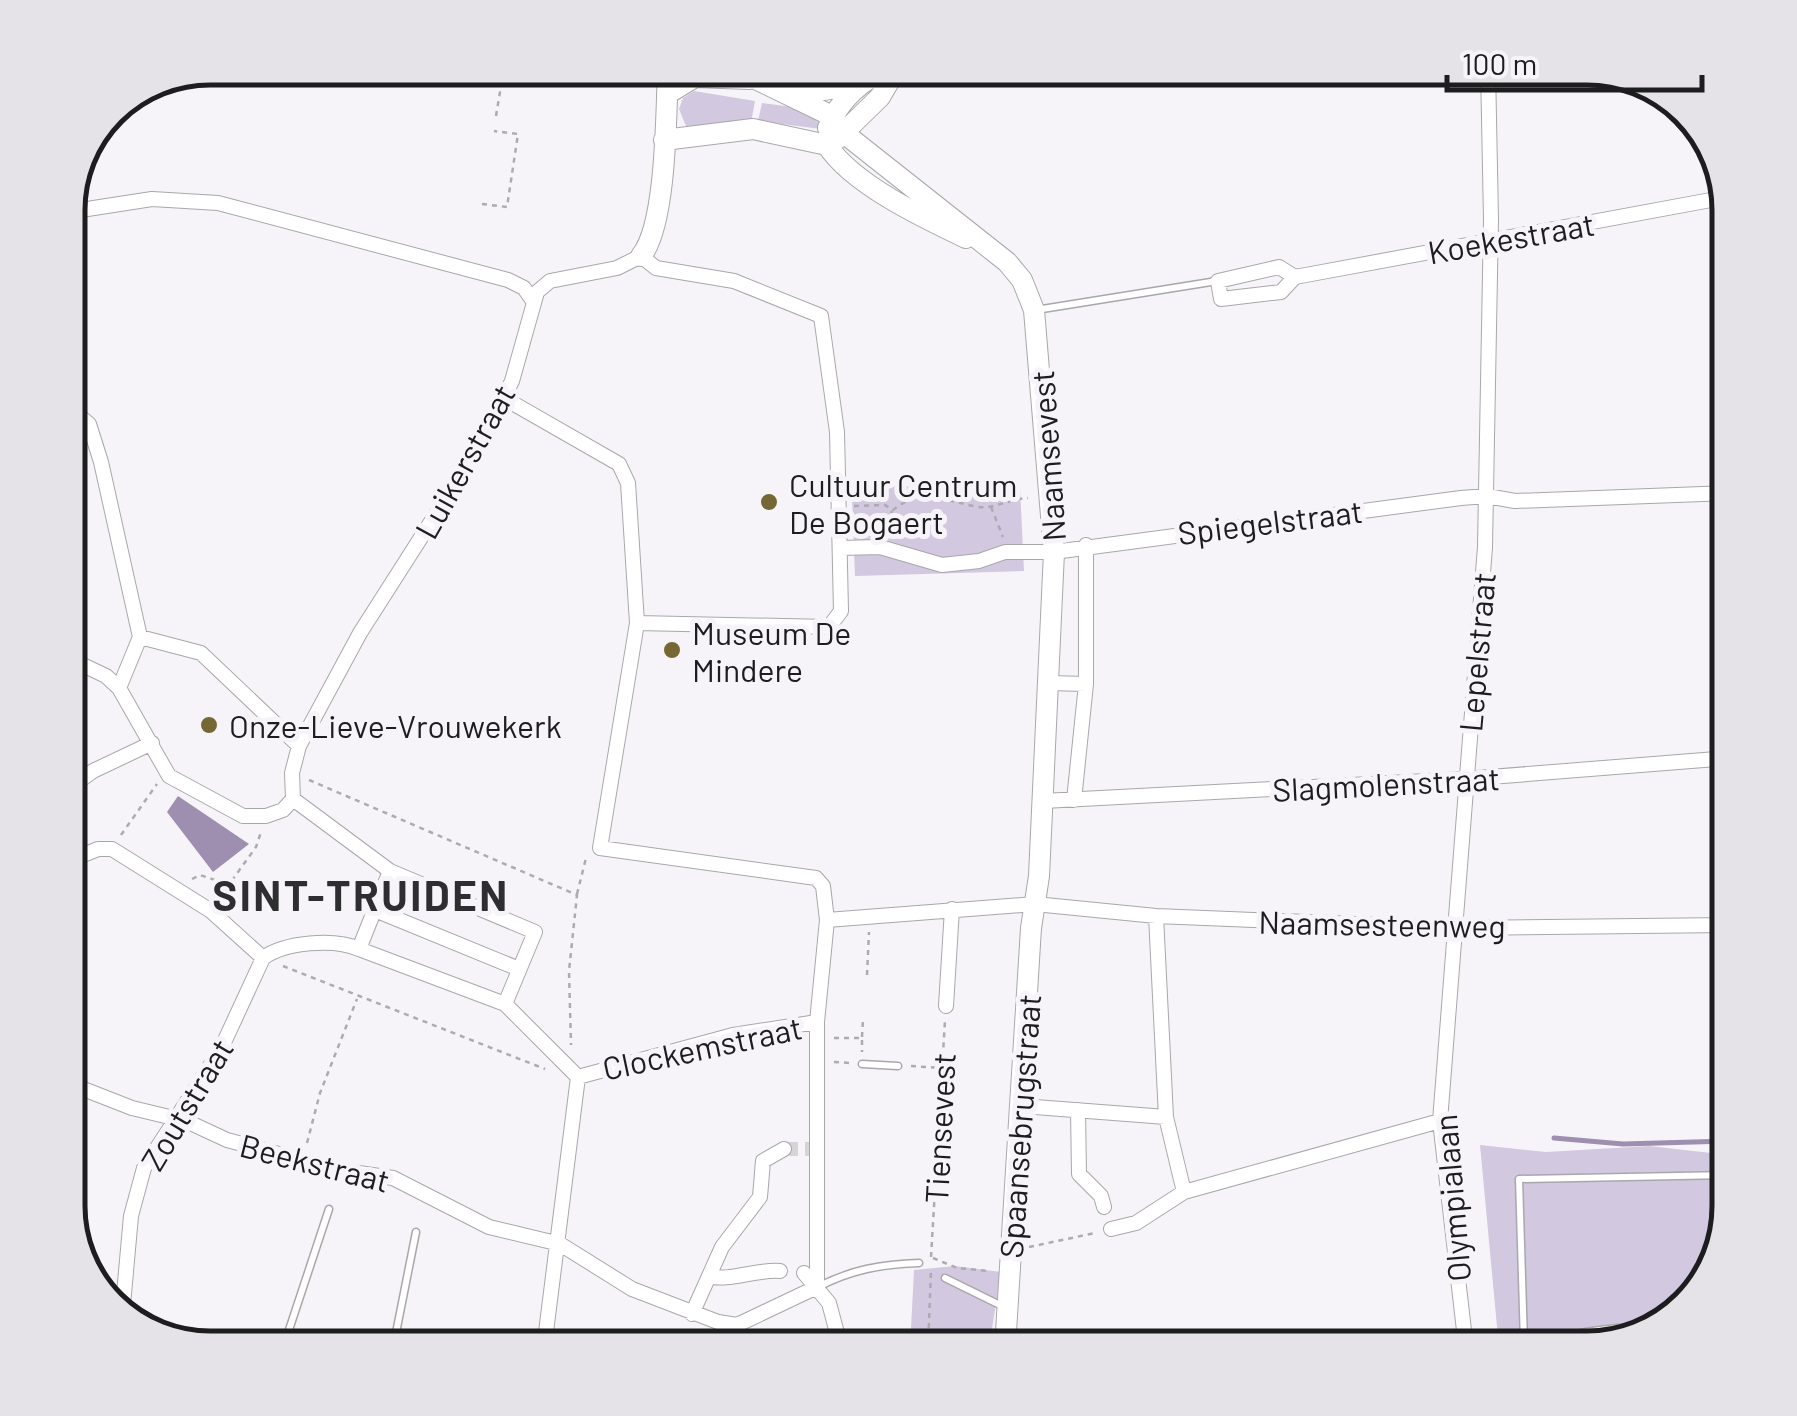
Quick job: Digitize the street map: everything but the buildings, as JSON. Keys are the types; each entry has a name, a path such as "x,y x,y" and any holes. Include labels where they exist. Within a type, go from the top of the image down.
{"street":[{"path":"85,209 152,199 218,203 508,280 524,288 533,302 550,281 617,268 641,256 654,225 668,85"},
{"name":"Naamsevest","path":"769,85 790,95 835,132 840,165 986,247 1022,280 1034,310 1054,552 1035,904"},
{"path":"790,95 834,92 850,85"},
{"path":"835,132 869,85"},
{"path":"664,140 753,129 792,134 835,132 880,97 880,85"},
{"name":"Lepelstraat","path":"1455,928 1487,496 1488,85"},
{"name":"Koekestraat","path":"1295,277 1280,267 1218,281 1221,299 1281,292 1295,277 1711,200"},
{"path":"636,623 829,627 842,611 840,507 820,316 734,281 656,268 641,256"},
{"name":"Luikerstraat","path":"293,799 292,773 299,746 360,634 482,442 512,381 533,302"},
{"path":"502,397 619,464 628,483 636,623 600,848"},
{"path":"85,420 112,502 140,637 119,688"},
{"path":"1487,496 1514,501 1712,494"},
{"name":"Spiegelstraat","path":"840,548 876,547 942,565 1487,496"},
{"name":"Naamsevest","path":"1074,800 1086,684 1086,546"},
{"path":"140,637 201,653 299,746"},
{"path":"85,666 106,676 119,688 169,776 243,816 266,816 283,810 293,799 390,871 534,932 505,1004"},
{"path":"1048,684 1086,684"},
{"path":"85,777 152,742"},
{"name":"Slagmolenstraat","path":"1043,802 1465,779 1712,759"},
{"name":"Clockemstraat","path":"578,1077 733,1035 817,1030 827,920 823,886 816,878 600,848"},
{"path":"85,855 112,849 211,911 263,958 274,950 344,942 505,1004 578,1077 547,1331"},
{"path":"358,949 390,871"},
{"path":"827,920 1035,904"},
{"name":"Naamsesteenweg","path":"1035,904 1156,916 1455,928 1712,925"},
{"name":"Spaansebrugstraat","path":"1006,1331 1035,904"},
{"name":"Tiensevest","path":"946,1006 952,908"},
{"path":"374,910 519,969"},
{"path":"1156,916 1166,1117 1184,1192"},
{"name":"Olympialaan","path":"1455,928 1440,1121 1464,1331"},
{"name":"Zoutstraat","path":"124,1297 131,1216 144,1168 221,1048 263,958"},
{"path":"816,1288 813,1234 817,1030"},
{"name":"Beekstraat","path":"85,1088 227,1140 303,1159 337,1174 393,1178 489,1228 560,1244 632,1289 692,1314 737,1324 816,1288"},
{"path":"1022,1106 1166,1117"},
{"path":"1078,1110 1079,1174 1101,1196 1104,1208"},
{"path":"1111,1228 1136,1223 1184,1192 1440,1121"},
{"path":"692,1314 722,1247 760,1197 763,1161 784,1149"},
{"path":"709,1276 720,1280 755,1269 780,1271"},
{"path":"804,1274 829,1303 836,1331"}],"lane":[{"name":"Koekestraat","path":"1034,310 1218,281"},
{"path":"862,1064 898,1066"},
{"path":"1524,1331 1518,1179 1712,1174"},
{"path":"289,1331 329,1209"},
{"path":"396,1331 416,1232"},
{"path":"816,1288 838,1276 885,1264 919,1263"},
{"path":"945,1278 1008,1309"}],"path":[{"path":"496,116 501,85"},
{"path":"482,204 506,208 518,134 494,131"},
{"path":"876,547 892,510 916,497 943,496 990,506 1017,498 1050,498"},
{"path":"840,507 884,505 892,510"},
{"path":"990,506 1004,538 1023,540 1024,552"},
{"path":"112,849 167,770"},
{"path":"211,911 256,847 266,816"},
{"path":"576,896 586,858 600,848"},
{"path":"176,889 200,875 228,884"},
{"path":"867,975 870,916"},
{"path":"303,1159 320,1093 358,998"},
{"name":"Tiensevest","path":"929,1331 946,1006"},
{"path":"862,1064 863,1019"},
{"path":"817,1030 862,1038"},
{"path":"911,1066 943,1068"},
{"path":"1013,1250 1111,1228"},
{"path":"931,1257 957,1268 1010,1273"}],"shaded area":[{"path":"694,91 755,101 751,123 686,126 679,109 683,98"},
{"path":"762,103 800,108 822,125 821,129 758,121"},
{"path":"882,486 1020,488 1024,571 855,576 852,497 882,496"},
{"path":"178,796 249,844 213,872 167,812"},
{"path":"1480,1145 1546,1152 1649,1146 1712,1153 1711,1223 1695,1269 1676,1295 1643,1318 1620,1327 1497,1331"},
{"path":"955,1266 1001,1272 992,1331 911,1331 914,1270"}],"waterway":[{"path":"1554,1138 1623,1144 1712,1141"}],"tunnel":[{"path":"784,1149 809,1149"}],"place":[{"name":"Cultuur Centrum De Bogaert","path":"769,502"},
{"name":"Museum De Mindere","path":"672,650"},
{"name":"Onze-Lieve-Vrouwekerk","path":"209,725"}],"district":[{"name":"SINT-TRUIDEN","path":"361,894"}]}
